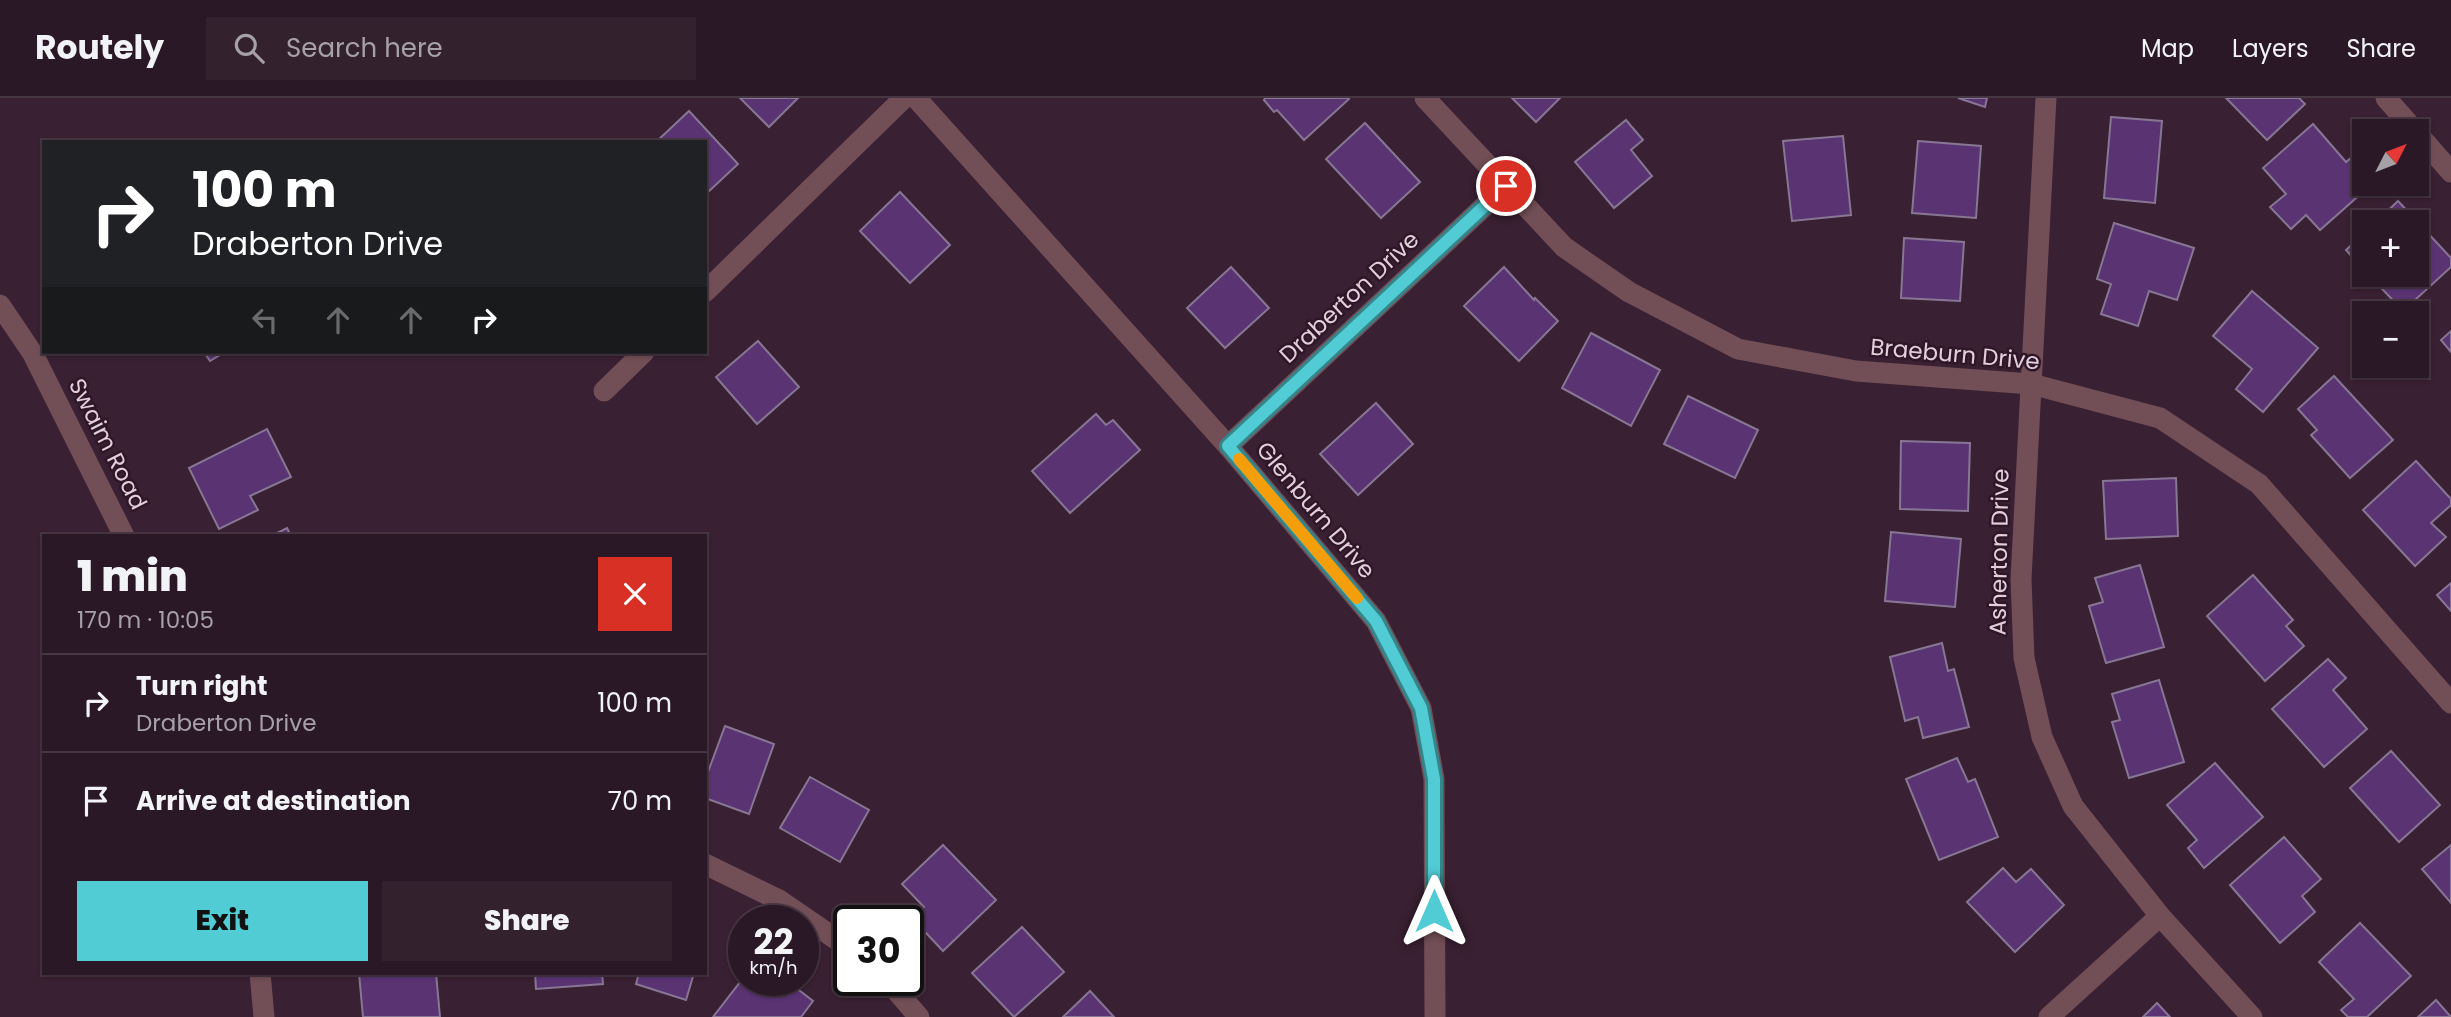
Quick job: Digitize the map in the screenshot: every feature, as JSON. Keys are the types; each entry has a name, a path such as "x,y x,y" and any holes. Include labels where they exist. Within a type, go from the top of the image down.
{"street":[{"path":"707,290 904,98"},
{"name":"Glenburn Drive","path":"916,98 1228,446 1376,621 1421,708 1434,779 1435,1017"},
{"name":"Braeburn Drive","path":"1425,98 1564,247 1629,292 1738,349 1856,371 2031,384 2160,418 2259,484 2451,704"},
{"name":"Asherton Drive","path":"2046,98 2021,579 2024,658 2042,737 2073,806 2160,916 2252,1017"},
{"path":"2386,98 2405,119"},
{"path":"2429,147 2451,172"},
{"name":"Draberton Drive","path":"1228,446 1506,186"},
{"name":"Swaim Road","path":"0,305 37,360 123,534"},
{"path":"604,391 642,354"},
{"path":"707,865 779,900 833,937"},
{"path":"2049,1017 2160,916"},
{"path":"260,975 264,1017"},
{"path":"901,996 919,1017"}],"building":[{"path":"740,98 798,98 769,127"},
{"path":"1265,98 1349,99 1304,140 1277,110 1274,112"},
{"path":"1512,98 1560,98 1536,122"},
{"path":"1958,98 1987,98 1985,107"},
{"path":"2226,98 2299,98 2305,104 2267,140"},
{"path":"689,111 738,164 707,193 707,140 658,140"},
{"path":"2111,117 2162,121 2155,203 2104,198"},
{"path":"1626,120 1643,140 1631,150 1652,176 1614,208 1575,162"},
{"path":"1365,123 1420,182 1381,218 1326,159"},
{"path":"2313,124 2346,162 2352,157 2352,196 2358,196 2320,230 2306,215 2291,229 2270,207 2286,194 2263,168"},
{"path":"1843,136 1851,215 1792,221 1783,141"},
{"path":"1918,141 1981,146 1976,218 1912,213"},
{"path":"900,192 950,245 910,283 860,231"},
{"path":"2398,201 2406,210 2389,210"},
{"path":"2114,223 2194,248 2177,300 2149,291 2138,326 2101,314 2111,284 2097,279"},
{"path":"2429,234 2451,258 2451,267 2414,301 2394,301 2380,287 2429,287"},
{"path":"1904,238 1964,242 1960,301 1901,298"},
{"path":"2352,244 2352,257 2346,250"},
{"path":"1231,267 1269,308 1225,348 1187,308"},
{"path":"1504,267 1534,300 1535,298 1558,321 1519,361 1464,306"},
{"path":"2252,291 2318,348 2263,412 2236,389 2252,369 2213,336"},
{"path":"2451,331 2451,352 2441,340"},
{"path":"1591,333 1660,370 1631,426 1562,388"},
{"path":"758,341 799,387 757,424 716,377"},
{"path":"205,354 222,354 210,361"},
{"path":"2334,376 2393,440 2350,478 2311,435 2317,430 2298,409"},
{"path":"1688,396 1758,430 1735,478 1664,444"},
{"path":"1376,403 1413,444 1358,495 1320,454"},
{"path":"1096,414 1106,425 1113,420 1140,450 1070,513 1032,471"},
{"path":"267,429 291,477 250,496 258,510 219,529 189,468"},
{"path":"1901,441 1970,443 1968,511 1900,509"},
{"path":"2416,461 2451,499 2451,505 2431,523 2446,537 2415,566 2363,510"},
{"path":"2176,478 2178,536 2106,539 2103,481"},
{"path":"287,528 290,534 275,534"},
{"path":"1891,532 1961,539 1955,607 1885,601"},
{"path":"2140,565 2164,647 2106,663 2089,606 2103,602 2095,578"},
{"path":"2253,575 2293,620 2286,626 2304,646 2265,681 2207,616"},
{"path":"2451,583 2451,611 2437,595"},
{"path":"1942,643 1948,671 1954,669 1969,727 1923,738 1918,717 1905,721 1890,657"},
{"path":"2328,659 2346,678 2333,690 2367,729 2324,767 2272,709"},
{"path":"2159,680 2184,762 2129,778 2112,722 2120,720 2112,694"},
{"path":"725,726 774,744 749,814 707,799 707,775"},
{"path":"2391,751 2440,805 2399,842 2350,788"},
{"path":"1957,758 1968,782 1975,779 1998,837 1939,860 1906,779"},
{"path":"2215,763 2263,817 2204,868 2188,848 2197,840 2167,805"},
{"path":"810,777 869,810 840,862 780,828"},
{"path":"2284,837 2321,879 2302,896 2315,912 2280,943 2230,885"},
{"path":"943,845 996,900 943,951 924,931 924,905 902,884"},
{"path":"2451,845 2451,903 2422,869"},
{"path":"2003,868 2016,882 2031,869 2064,905 2015,952 1967,902"},
{"path":"2360,923 2411,976 2367,1017 2348,1017 2341,1010 2354,999 2319,962"},
{"path":"1022,927 1064,972 1014,1017 972,973"},
{"path":"359,975 436,975 440,1017 363,1017"},
{"path":"535,975 602,975 603,984 536,989"},
{"path":"638,975 693,975 686,1000 636,984"},
{"path":"1090,991 1114,1017 1063,1017"},
{"path":"729,996 807,996 813,1001 801,1017 713,1017"},
{"path":"2436,1000 2451,1017 2418,1017"},
{"path":"2157,1003 2170,1017 2143,1017"}],"slow traffic":[{"path":"1239,459 1357,598"}],"route":[{"path":"1434,911 1434,779 1421,708 1376,621 1228,446 1506,186"}]}
